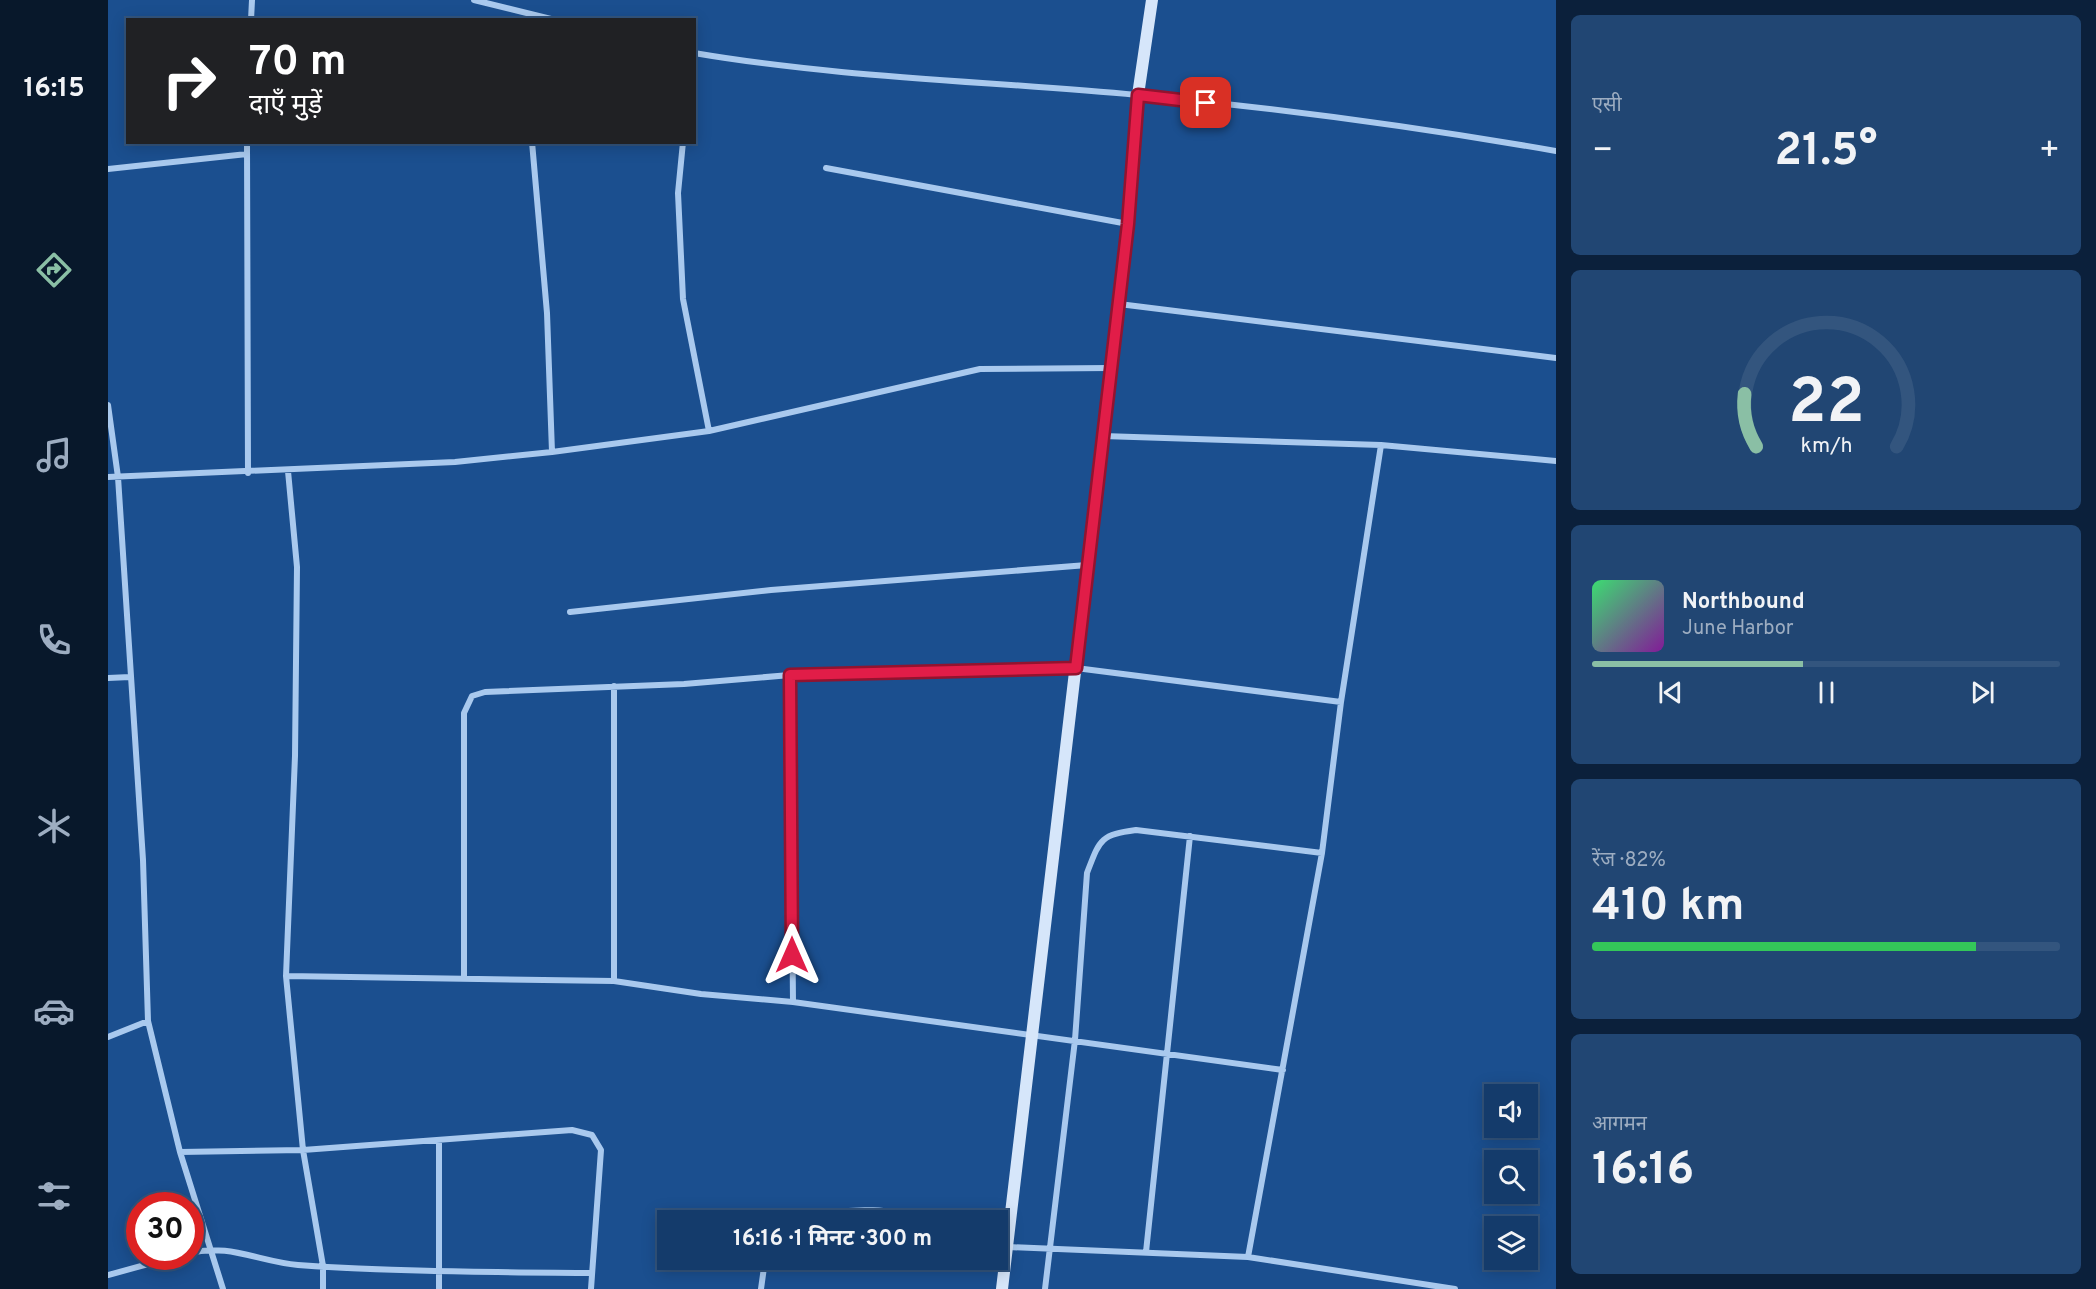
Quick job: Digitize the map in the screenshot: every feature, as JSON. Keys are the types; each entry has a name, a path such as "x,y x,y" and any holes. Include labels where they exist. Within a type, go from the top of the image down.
{"street":[{"path":"251,18 252,0"},
{"path":"474,0 539,18"},
{"path":"1008,1210 1034,1035 1128,224 1138,95 1152,0"},
{"path":"696,53 758,64 873,76 1138,95 1409,126 1556,151"},
{"path":"247,144 248,473"},
{"path":"532,144 548,313 552,452"},
{"path":"683,144 678,193 683,299 710,431"},
{"path":"108,169 247,154"},
{"path":"826,168 1128,224"},
{"path":"1119,304 1556,358"},
{"path":"108,477 248,473 455,462 552,452 710,431 980,369 1111,368"},
{"path":"108,405 118,477 143,860 149,981 148,1021 180,1152 223,1289"},
{"path":"1103,436 1381,445 1556,461"},
{"path":"1248,1257 1322,853 1341,702 1381,445"},
{"path":"288,471 297,567 295,756 286,976 303,1150 323,1266 323,1289"},
{"path":"570,612 771,590 1087,566"},
{"path":"464,978 464,713 472,696 485,692 790,675 1076,668 1341,702"},
{"path":"790,675 793,1002"},
{"path":"108,678 130,677"},
{"path":"614,686 614,981"},
{"path":"1045,1289 1075,1040 1087,873 1097,846 1110,833 1136,830 1322,853"},
{"path":"1146,1252 1190,836"},
{"path":"286,976 614,981 702,994 793,1002 1283,1070"},
{"path":"108,1037 148,1021"},
{"path":"180,1152 303,1150 572,1130 592,1135 601,1150 591,1289"},
{"path":"439,1140 439,1289"},
{"path":"848,1210 862,1208 875,1210"},
{"path":"1008,1244 1248,1257 1455,1289"},
{"path":"204,1248 209,1247 295,1264 323,1266 440,1271 592,1273"},
{"path":"108,1275 126,1270"},
{"path":"761,1289 764,1270"},
{"path":"1002,1270 1002,1289"}],"route":[{"path":"792,955 790,675 1076,668 1128,224 1138,95 1206,103"}]}
